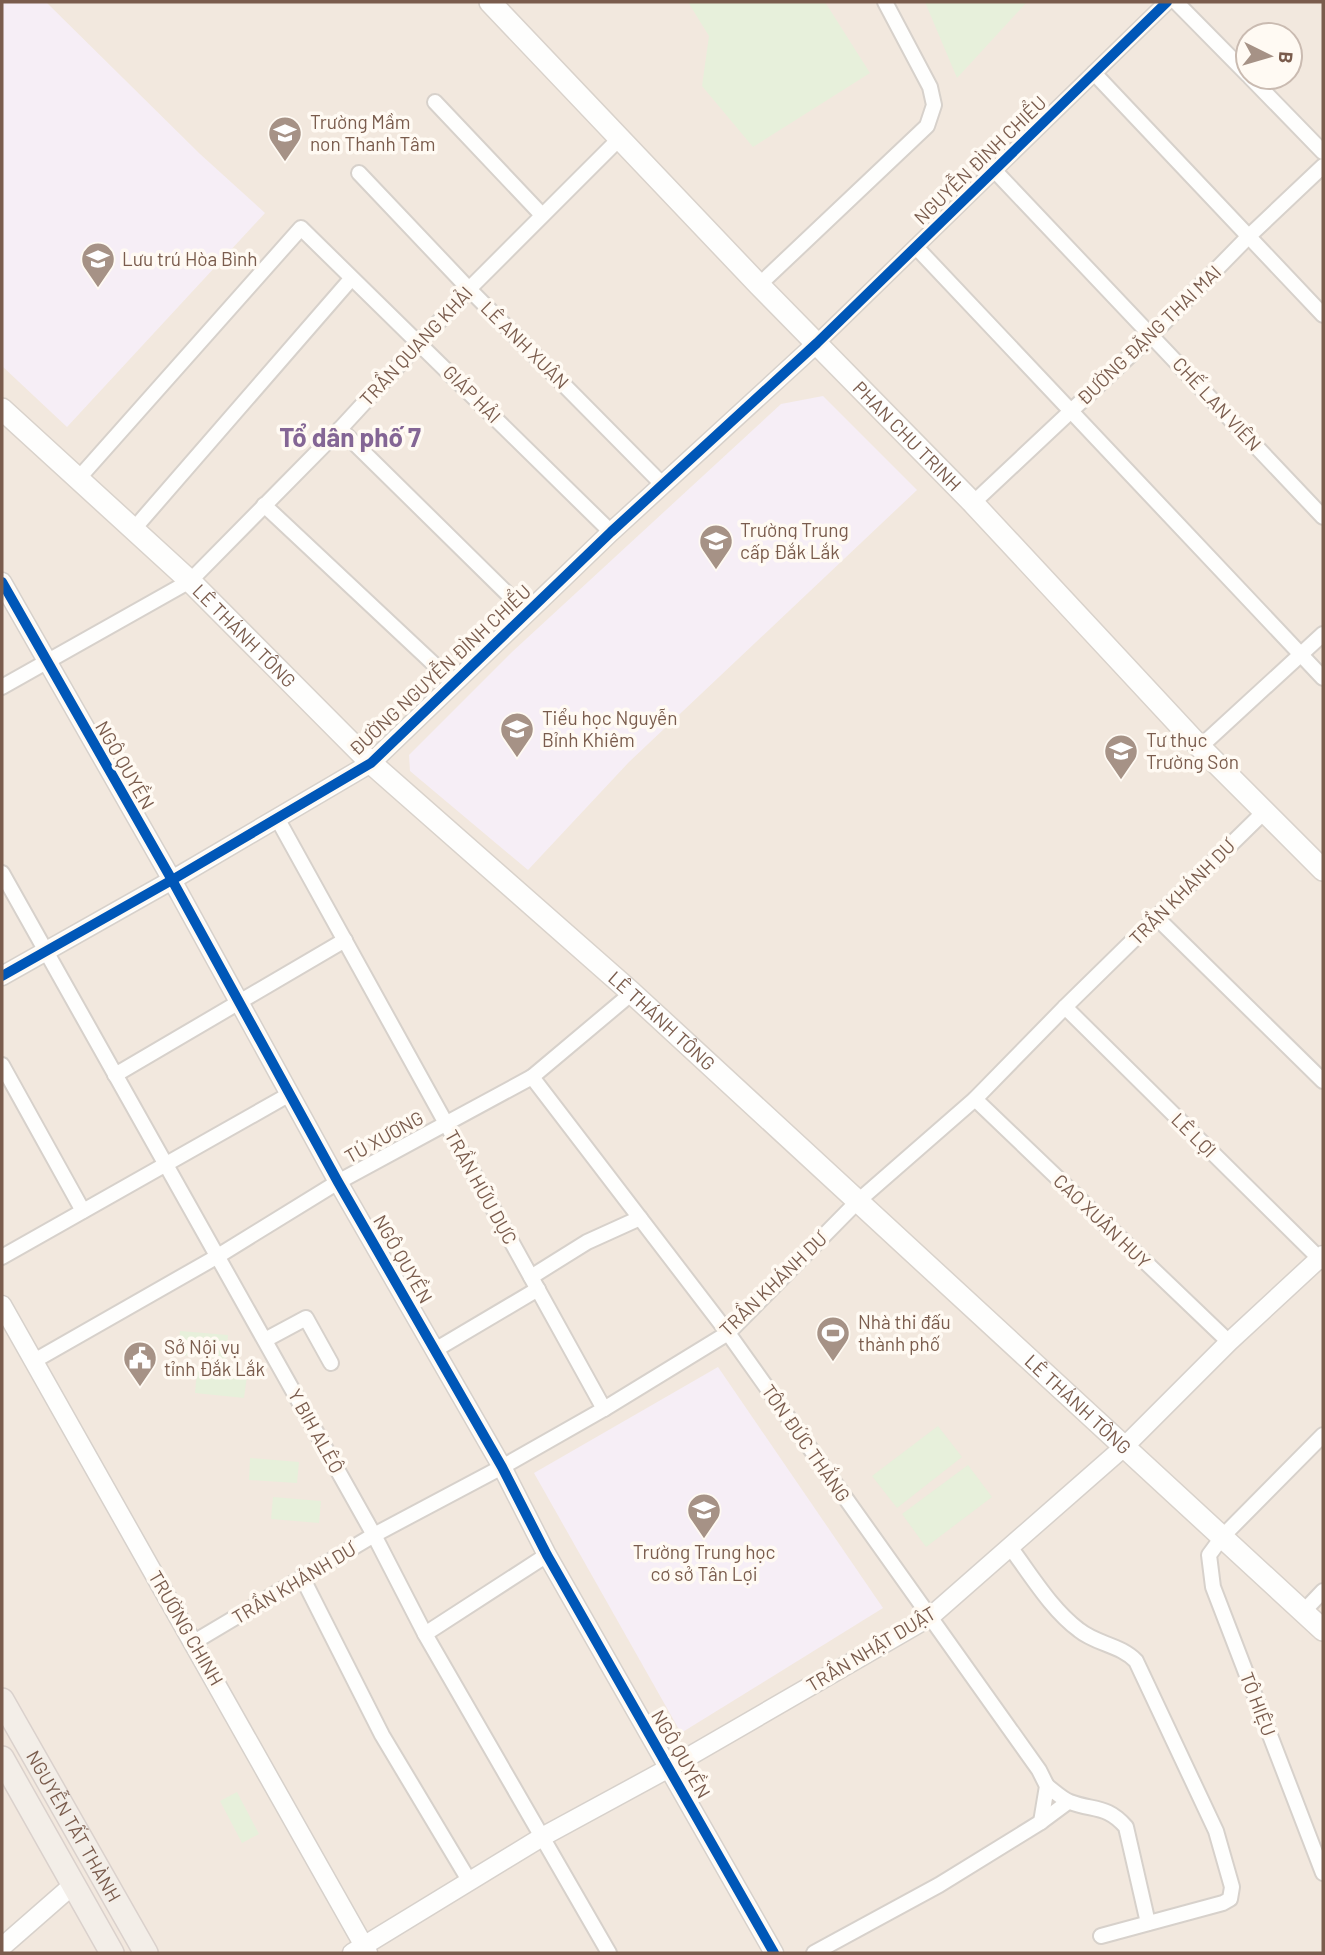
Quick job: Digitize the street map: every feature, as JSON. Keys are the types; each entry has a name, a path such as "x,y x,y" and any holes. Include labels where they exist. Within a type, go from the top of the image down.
{"main road":[{"name":"PHAN CHU TRINH","path":"490,2 759,285 973,503 1200,747 1323,870"},
{"name":"LÊ THÁNH TÔNG","path":"2,410 190,581 371,763 632,993 1323,1630"},
{"name":"NGUYỄN TẤT THÀNH","path":"2,1700 146,1953"},
{"name":"NGUYỄN TẤT THÀNH","path":"2,1758 112,1953"},
{"path":"74,1884 99,1869"}],"street":[{"path":"759,285 927,126 934,105 930,87 885,2"},
{"name":"NGUYỄN ĐÌNH CHIỂU","path":"817,343 1167,2"},
{"path":"1177,2 1234,61"},
{"path":"1094,73 1323,315"},
{"path":"1264,91 1323,152"},
{"path":"435,102 542,215"},
{"name":"TRẦN QUANG KHẢI","path":"2,687 190,581 340,429 469,289 619,138"},
{"name":"ĐƯỜNG ĐẶNG THAI MAI","path":"973,503 1152,335 1248,237 1323,166"},
{"name":"CHẾ LAN VIÊN","path":"995,171 1323,517"},
{"name":"LÊ ANH XUÂN","path":"359,173 469,289 663,485"},
{"name":"GIÁP HẢI","path":"78,479 300,228 611,532"},
{"path":"916,247 1323,678"},
{"path":"133,530 351,279"},
{"name":"ĐƯỜNG NGUYỄN ĐÌNH CHIỂU","path":"2,976 371,763 611,532 817,343"},
{"path":"340,429 527,613"},
{"path":"264,505 454,683"},
{"name":"NGÔ QUYỀN","path":"2,583 172,880 338,1182 502,1467 547,1555 774,1953"},
{"path":"1200,747 1323,634"},
{"name":"TRẦN KHÁNH DƯ","path":"194,1642 374,1535 604,1409 727,1333 857,1202 975,1099 1265,811"},
{"name":"TRẦN HỮU DỰC","path":"277,818 604,1409"},
{"name":"Y BIH ALÊÔ","path":"2,873 374,1535 425,1634 609,1953"},
{"path":"1157,918 1323,1081"},
{"path":"115,1075 345,940"},
{"name":"TÚ XƯƠNG","path":"34,1361 218,1256 338,1182 533,1077 632,993"},
{"name":"LÊ LỢI","path":"1065,1007 1322,1259"},
{"path":"2,1065 83,1211"},
{"name":"TÔN ĐỨC THẮNG","path":"533,1077 727,1333 1047,1786 1068,1802"},
{"path":"2,1257 290,1094"},
{"name":"CAO XUÂN HUY","path":"975,1099 1229,1342"},
{"path":"435,1350 535,1283 587,1242 640,1217"},
{"name":"TRẦN NHẬT DUẬT","path":"361,1951 542,1838 930,1617 1125,1446 1229,1342 1322,1259"},
{"name":"TRƯỜNG CHINH","path":"2,1305 194,1642 361,1951"},
{"path":"265,1340 306,1318 331,1363"},
{"path":"1223,1536 1323,1435"},
{"name":"TÔ HIỆU","path":"1223,1536 1209,1555 1213,1587 1323,1873"},
{"path":"1010,1547 1063,1616 1081,1632 1123,1651 1136,1661 1216,1831 1232,1887 1230,1899 1196,1911 1101,1936"},
{"path":"425,1634 547,1555"},
{"path":"302,1577 382,1735 470,1882"},
{"path":"1303,1612 1323,1591"},
{"path":"1041,1822 1047,1786"},
{"path":"814,1953 939,1885 1041,1822 1068,1802 1101,1808 1116,1816 1126,1827 1148,1923"},
{"path":"2,1947 74,1884"}],"shaded area":[{"path":"2,2 1323,2 1323,1953 2,1953"},
{"name":"Lưu trú Hòa Bình","path":"2,2 46,2 200,154 265,213 67,427 2,366"},
{"name":"Trường Trung cấp Đắk Lắk","path":"823,396 917,490 629,762 528,870 410,771 409,755 512,652 781,404"},
{"name":"Trường Trung học cơ sở Tân Lợi","path":"718,1367 883,1608 681,1733 534,1473"}],"green space":[{"path":"688,2 825,2 870,73 753,147 702,86 709,36"},
{"path":"925,2 1027,2 957,78"},
{"path":"180,1331 228,1335 226,1359 178,1355"},
{"path":"197,1370 247,1376 244,1398 195,1393"},
{"path":"938,1426 962,1457 897,1508 872,1476"},
{"path":"250,1458 299,1462 297,1483 249,1480"},
{"path":"968,1465 992,1497 926,1547 902,1514"},
{"path":"273,1497 321,1501 319,1523 271,1519"},
{"path":"237,1792 259,1834 242,1843 220,1801"}],"cycle path":[{"path":"2,976 371,763 611,532 817,343 1167,2"},
{"path":"2,582 172,880 338,1182 502,1467 547,1555 774,1953"}],"place":[{"name":"Trường Mầm non Thanh Tâm","path":"285,163"},
{"name":"Lưu trú Hòa Bình","path":"98,289"},
{"name":"Trường Trung cấp Đắk Lắk","path":"716,571"},
{"name":"Tiểu học Nguyễn Bỉnh Khiêm","path":"517,759"},
{"name":"Tư thục Trường Sơn","path":"1121,781"},
{"name":"Nhà thi đấu thành phố","path":"833,1363"},
{"name":"Sở Nội vụ tỉnh Đắk Lắk","path":"140,1388"},
{"name":"Trường Trung học cơ sở Tân Lợi","path":"704,1540"}],"district":[{"name":"Tổ dân phố 7","path":"350,438"}]}
